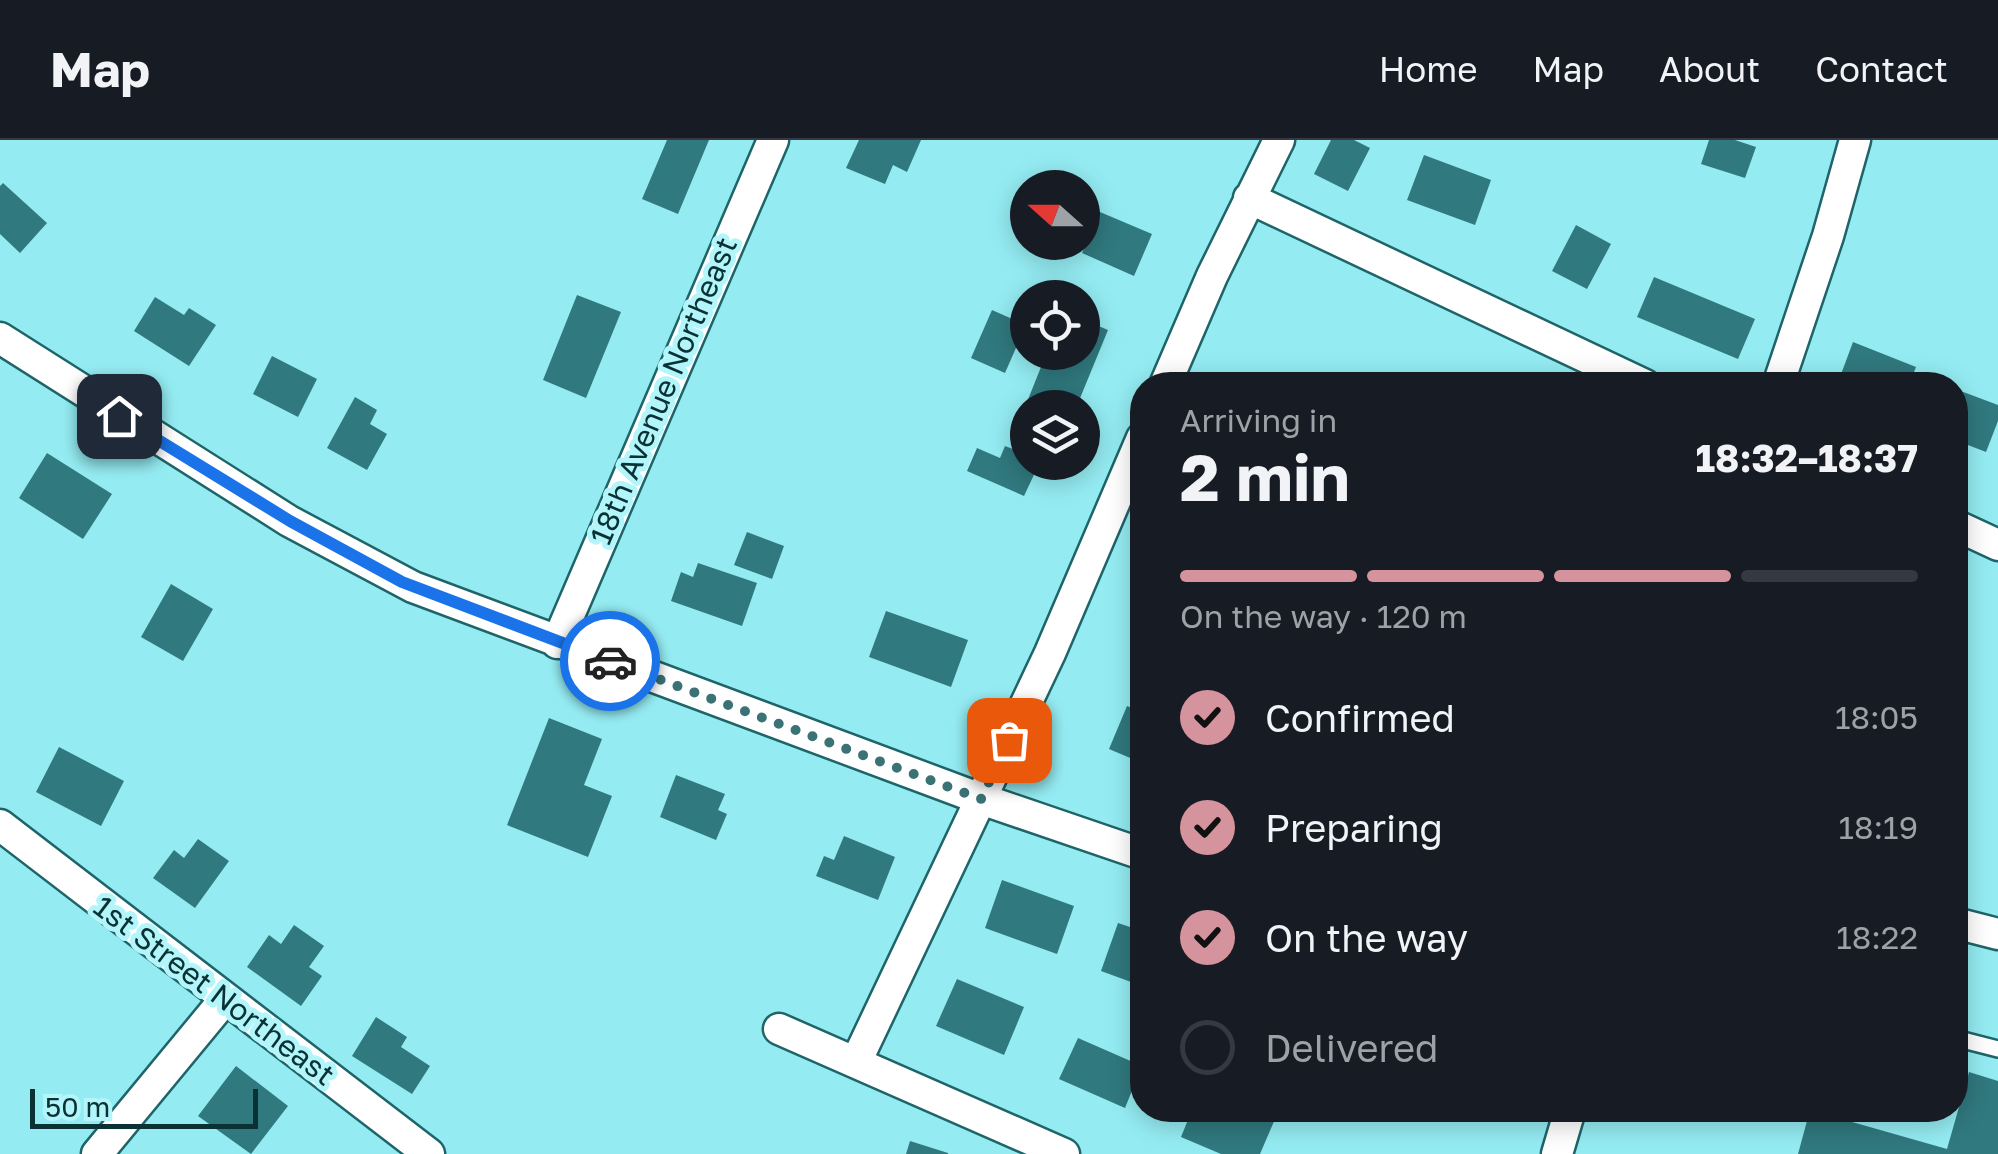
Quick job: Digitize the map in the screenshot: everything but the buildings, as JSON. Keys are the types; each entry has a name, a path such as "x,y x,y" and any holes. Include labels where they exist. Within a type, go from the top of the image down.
{"street":[{"name":"18th Avenue Northeast","path":"557,642 773,140"},
{"path":"1171,372 1278,140"},
{"path":"1782,372 1855,140"},
{"path":"1249,198 1617,372"},
{"path":"0,338 119,416 322,539 412,587 981,799 1130,850"},
{"path":"856,1062 1050,653 1130,466"},
{"path":"1968,531 1998,545"},
{"name":"1st Street Northeast","path":"0,824 429,1154"},
{"path":"1968,926 1998,934"},
{"path":"97,1154 225,998"},
{"path":"779,1029 1064,1154"},
{"path":"1557,1154 1566,1122"}],"lane":[{"path":"1968,1041 1998,1049"}],"way so far":[{"path":"610,661 981,799 1009,740"}],"route":[{"path":"119,416 290,521 402,582 610,661"}]}
